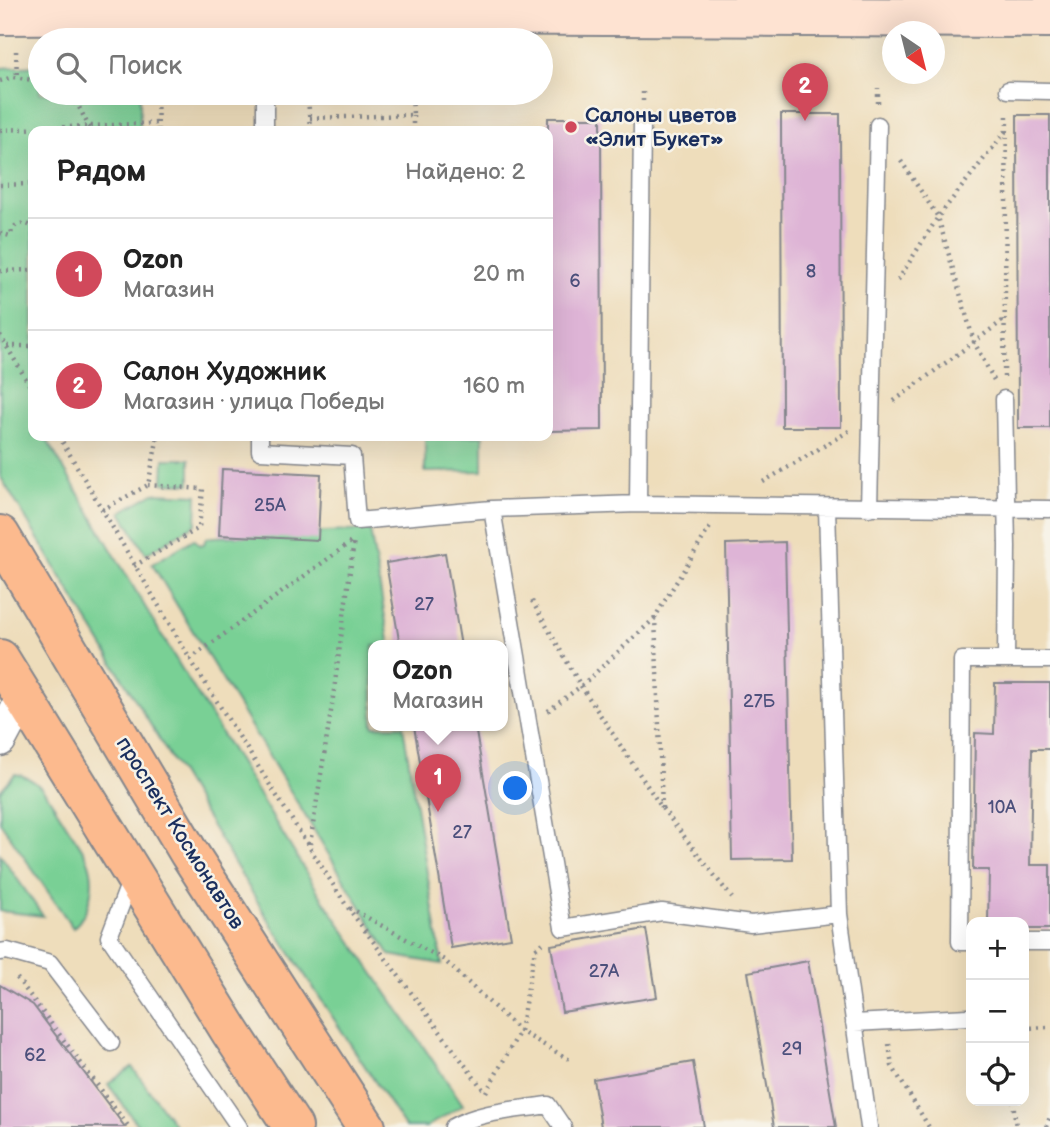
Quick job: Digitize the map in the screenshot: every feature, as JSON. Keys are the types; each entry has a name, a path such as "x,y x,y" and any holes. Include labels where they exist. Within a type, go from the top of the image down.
{"main road":[{"path":"0,15 47,8 166,27 267,18 475,8 1050,18"},
{"name":"проспект Космонавтов","path":"0,535 189,853 366,1127"},
{"path":"0,659 132,875 293,1127"}],"street":[{"path":"0,740 23,697"}],"lane":[{"path":"1008,90 1050,91"},
{"path":"265,105 265,126"},
{"path":"638,504 642,122"},
{"path":"869,508 878,125"},
{"path":"1004,399 1006,660"},
{"path":"260,441 260,451 352,456 357,520 492,509 638,504 1050,509"},
{"path":"827,508 839,914 869,1127"},
{"path":"492,509 563,928 662,912 751,924 839,914"},
{"path":"966,942 960,942 962,660 1050,660"},
{"path":"132,875 109,937 239,1127"},
{"path":"1029,942 1050,942"},
{"path":"0,952 7,951 50,963 110,1043"},
{"path":"854,1023 966,1017"},
{"path":"453,1127 464,1121 499,1112 548,1105 563,1127"}],"path":[{"path":"16,51 17,78"},
{"path":"0,81 28,79"},
{"path":"1004,399 1008,90"},
{"path":"77,105 88,126"},
{"path":"157,105 158,126"},
{"path":"309,105 310,126"},
{"path":"413,105 413,126"},
{"path":"310,118 413,115"},
{"path":"119,126 158,122"},
{"path":"878,125 938,217 974,342 1004,399"},
{"path":"0,130 28,130"},
{"path":"873,318 938,217 1006,131"},
{"path":"0,185 28,184"},
{"path":"0,233 10,236 13,228 21,223 28,224"},
{"path":"0,271 28,270"},
{"path":"0,335 28,382"},
{"path":"7,346 28,346"},
{"path":"62,441 190,659 346,905 499,1112"},
{"path":"148,485 157,441"},
{"path":"102,510 148,485 203,489 200,528 134,566"},
{"path":"309,845 332,705 357,520"},
{"path":"190,659 355,540"},
{"path":"526,590 581,686 662,808 751,924"},
{"path":"529,725 581,686 655,617"},
{"path":"346,905 444,960 520,1031 570,1060"},
{"path":"485,1093 520,1031 535,949 563,928"},
{"path":"7,975 15,976 129,1127"},
{"path":"886,1021 892,1066 929,1127"},
{"path":"1029,1028 1050,1027"},
{"path":"1014,1106 1016,1127"},
{"path":"1046,1127 1050,1117"}],"green space":[{"path":"28,67 28,105 140,105 140,126 28,126 28,441 48,441 174,656 320,895 463,1105 426,1127 405,1127 268,919 0,476 0,68"},
{"path":"425,441 483,441 483,471 425,472"},
{"path":"164,459 190,459 190,484 163,483"},
{"path":"154,493 197,495 196,524 146,554 121,512"},
{"path":"370,530 389,640 368,640 368,731 404,731 442,964 390,955 152,564 194,539 200,545 204,544 206,538"},
{"path":"15,774 39,785 87,858 92,886 88,905 73,928 0,822 0,791"},
{"path":"0,854 43,916 0,911"},
{"path":"132,1067 176,1127 139,1127 108,1084"}],"building":[{"path":"781,114 840,114 841,427 782,427"},
{"path":"1017,115 1050,115 1050,428 1018,428"},
{"path":"548,118 601,118 602,430 553,431 553,126 548,126"},
{"path":"222,469 321,474 318,540 219,535"},
{"path":"785,542 792,859 732,860 726,544"},
{"path":"445,553 460,640 399,640 386,563"},
{"path":"995,683 1050,683 1050,749 1032,749 1030,865 1050,865 1050,929 1029,929 1029,917 988,917 989,870 973,870 975,733 994,734"},
{"path":"415,731 476,731 511,938 451,948"},
{"path":"646,929 657,997 562,1012 551,945"},
{"path":"808,961 836,1127 774,1127 748,972"},
{"path":"0,985 33,1005 125,1127 0,1127"},
{"path":"693,1062 704,1127 601,1127 593,1079"}],"place":[{"name":"Салон Художник","path":"805,121"},
{"name":"Салоны цветов «Элит Букет»","path":"571,127"},
{"name":"Ozon","path":"438,812"}]}
